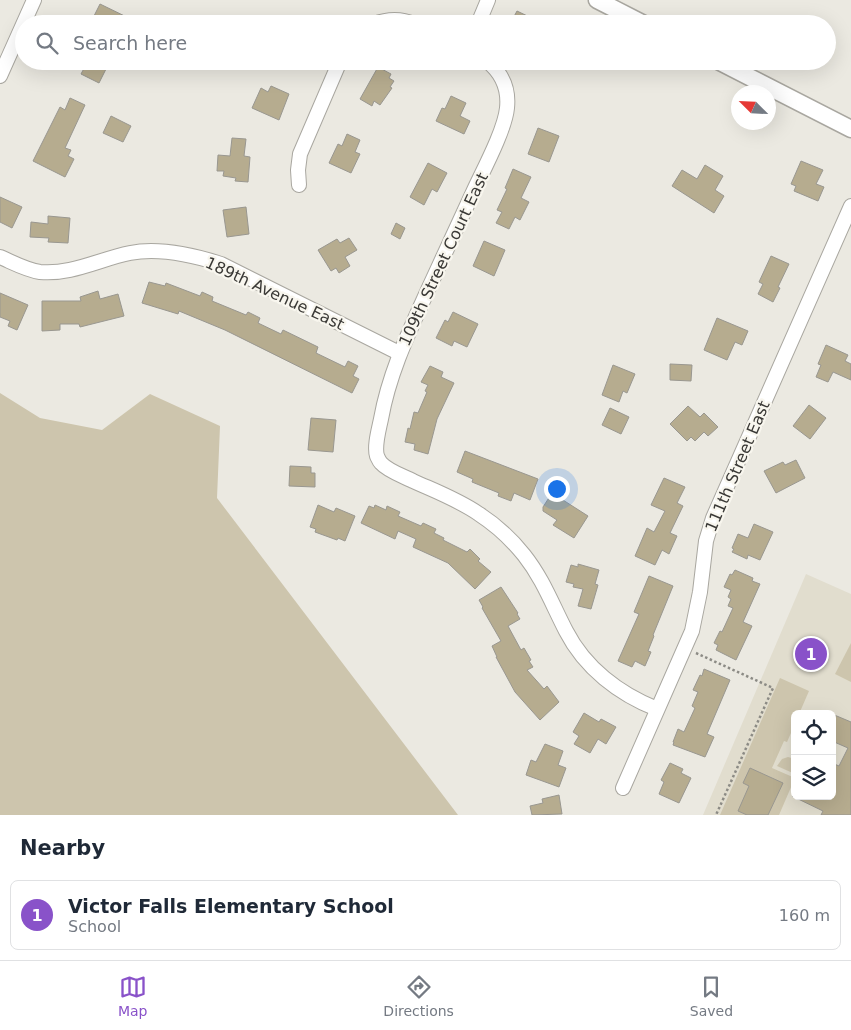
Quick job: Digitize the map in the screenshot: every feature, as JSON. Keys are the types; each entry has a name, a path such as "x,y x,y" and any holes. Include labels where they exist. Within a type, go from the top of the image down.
{"street":[{"path":"27,15 34,0"},
{"path":"482,15 488,0"},
{"path":"597,0 626,15"},
{"path":"0,76 15,42"},
{"path":"299,185 300,154 336,70"},
{"name":"109th Street Court East","path":"496,70 500,74 508,96 506,118 485,168 399,353 384,402 376,452 381,463 398,474 457,501 499,529 517,546 533,567 545,585 566,632 594,669 628,696 657,709"},
{"path":"736,70 851,129"},
{"name":"111th Street East","path":"623,788 692,631 700,592 706,542 713,518 851,206"},
{"name":"189th Avenue East","path":"0,257 39,272 57,272 80,268 131,253 174,253 197,256 221,264 399,353"}],"path":[{"path":"692,652 773,688 716,815"}],"shaded area":[{"path":"0,393 40,418 102,430 150,394 220,426 217,498 458,815 0,815"},
{"path":"806,574 851,594 851,815 703,815"},
{"path":"851,643 851,682 835,674"},
{"path":"780,678 809,691 801,710 791,710 791,733 787,742 784,741 772,768 791,776 791,787 779,815 720,815"},
{"path":"791,758 791,772 777,766 782,759"}],"building":[{"path":"100,4 123,15 94,15"},
{"path":"517,11 525,15 515,15"},
{"path":"83,70 106,70 99,83 81,74"},
{"path":"376,70 384,70 391,74 389,78 394,81 390,87 392,88 380,105 374,101 372,106 360,99"},
{"path":"271,86 289,94 279,120 252,108 261,88 268,92"},
{"path":"451,96 466,103 460,116 470,121 464,134 436,121 442,108 445,109"},
{"path":"70,98 85,105 65,148 71,150 68,156 74,159 65,177 33,161 60,107 65,110"},
{"path":"111,116 131,126 123,142 103,133"},
{"path":"538,128 559,136 549,162 528,154"},
{"path":"347,134 360,140 355,152 360,154 351,173 329,163 338,144 342,146"},
{"path":"232,138 246,139 244,156 250,157 248,182 235,181 236,178 223,176 224,171 217,171 218,155 230,156"},
{"path":"801,161 823,170 816,184 824,187 818,201 794,191 796,186 791,184"},
{"path":"428,163 447,173 437,192 432,189 424,205 410,197"},
{"path":"705,165 723,176 715,190 724,196 714,213 672,186 682,170 697,179"},
{"path":"513,169 531,177 521,198 529,202 520,220 515,217 509,229 496,223 502,212 497,210 507,189 505,188"},
{"path":"0,197 22,207 12,228 0,222"},
{"path":"246,207 249,234 227,237 223,210"},
{"path":"48,216 70,218 68,243 48,242 49,238 30,237 31,222 48,224"},
{"path":"396,223 405,228 400,239 391,234"},
{"path":"349,238 357,250 345,257 350,266 339,273 336,268 331,271 318,250 337,239 340,243"},
{"path":"484,241 505,250 494,276 473,266"},
{"path":"771,256 789,264 773,302 758,294 763,284 759,282"},
{"path":"149,282 165,286 166,283 200,296 202,292 213,297 212,301 246,315 248,312 260,318 258,323 281,334 283,330 318,347 316,353 345,367 348,361 358,366 353,376 359,379 352,393 225,330 179,311 178,314 142,303"},
{"path":"98,291 100,299 118,294 124,316 80,327 79,324 60,324 60,330 42,331 42,301 81,301 80,297"},
{"path":"0,293 28,305 17,330 8,326 10,321 0,317"},
{"path":"453,312 478,324 467,347 454,341 452,346 436,338 445,320 448,322"},
{"path":"717,318 748,331 742,345 735,342 727,360 704,350"},
{"path":"826,345 848,355 845,361 851,364 851,380 833,372 828,382 816,377 821,365 818,364"},
{"path":"670,364 692,365 691,381 670,380"},
{"path":"613,365 635,374 627,393 623,391 619,402 602,395"},
{"path":"430,366 443,372 441,377 454,383 437,419 428,454 414,450 415,444 405,442 414,412 418,413 427,392 425,391 428,385 421,382"},
{"path":"809,405 826,418 810,439 793,426"},
{"path":"688,406 700,417 704,413 718,427 708,436 704,432 695,441 691,437 687,441 670,424"},
{"path":"610,408 629,417 621,434 602,425"},
{"path":"311,418 336,420 333,452 308,450"},
{"path":"465,451 538,479 530,500 514,493 511,501 498,496 499,493 472,482 473,479 457,472"},
{"path":"796,460 805,478 776,493 764,471 783,462 785,465"},
{"path":"290,466 311,467 311,473 315,473 315,487 289,486"},
{"path":"664,478 685,487 677,503 683,506 670,533 677,536 669,554 662,550 655,565 635,556 647,528 654,532 665,511 651,505"},
{"path":"552,493 588,516 574,538 553,525 557,520 543,511 543,507"},
{"path":"318,505 334,512 336,508 355,516 345,541 315,532 316,529 310,527"},
{"path":"375,505 386,510 387,506 400,512 398,516 421,526 423,523 436,529 434,533 444,538 443,540 467,552 470,549 480,559 478,561 491,572 475,589 448,563 413,547 416,539 398,531 395,539 361,523 369,506 374,508"},
{"path":"754,524 773,532 760,560 748,555 747,559 732,552 738,534 748,538"},
{"path":"578,564 599,570 595,584 598,585 591,609 578,606 583,589 573,587 574,584 566,582 571,565 578,567"},
{"path":"735,570 753,578 752,581 760,584 743,622 752,626 736,660 716,650 718,645 714,643 720,631 722,632 733,608 728,606 731,599 728,597 731,590 724,587 730,574 732,575"},
{"path":"649,576 673,586 653,635 648,651 651,652 645,666 635,661 632,667 618,661 639,614 634,612"},
{"path":"501,587 520,619 508,626 521,650 524,648 531,660 529,661 533,667 527,670 544,689 547,686 559,702 540,720 515,692 492,646 501,641 479,600"},
{"path":"704,669 730,680 707,734 714,737 705,757 673,745 678,729 684,732 695,708 692,706 698,692 693,690"},
{"path":"584,713 599,722 601,719 616,727 606,744 598,739 590,753 574,744 579,736 573,732"},
{"path":"836,716 851,722 851,815 821,815 823,811 800,800 836,800 836,765 839,766 848,748 836,743"},
{"path":"545,744 563,751 558,765 566,768 559,787 526,775 531,760 536,762"},
{"path":"670,763 683,769 681,773 691,778 679,803 659,794 664,782 661,780"},
{"path":"750,768 783,783 768,815 747,815 738,811 749,786 743,783"},
{"path":"559,795 562,814 532,815 530,806 543,803 542,799"}],"place":[{"name":"Victor Falls Elementary School","path":"811,654"}]}
